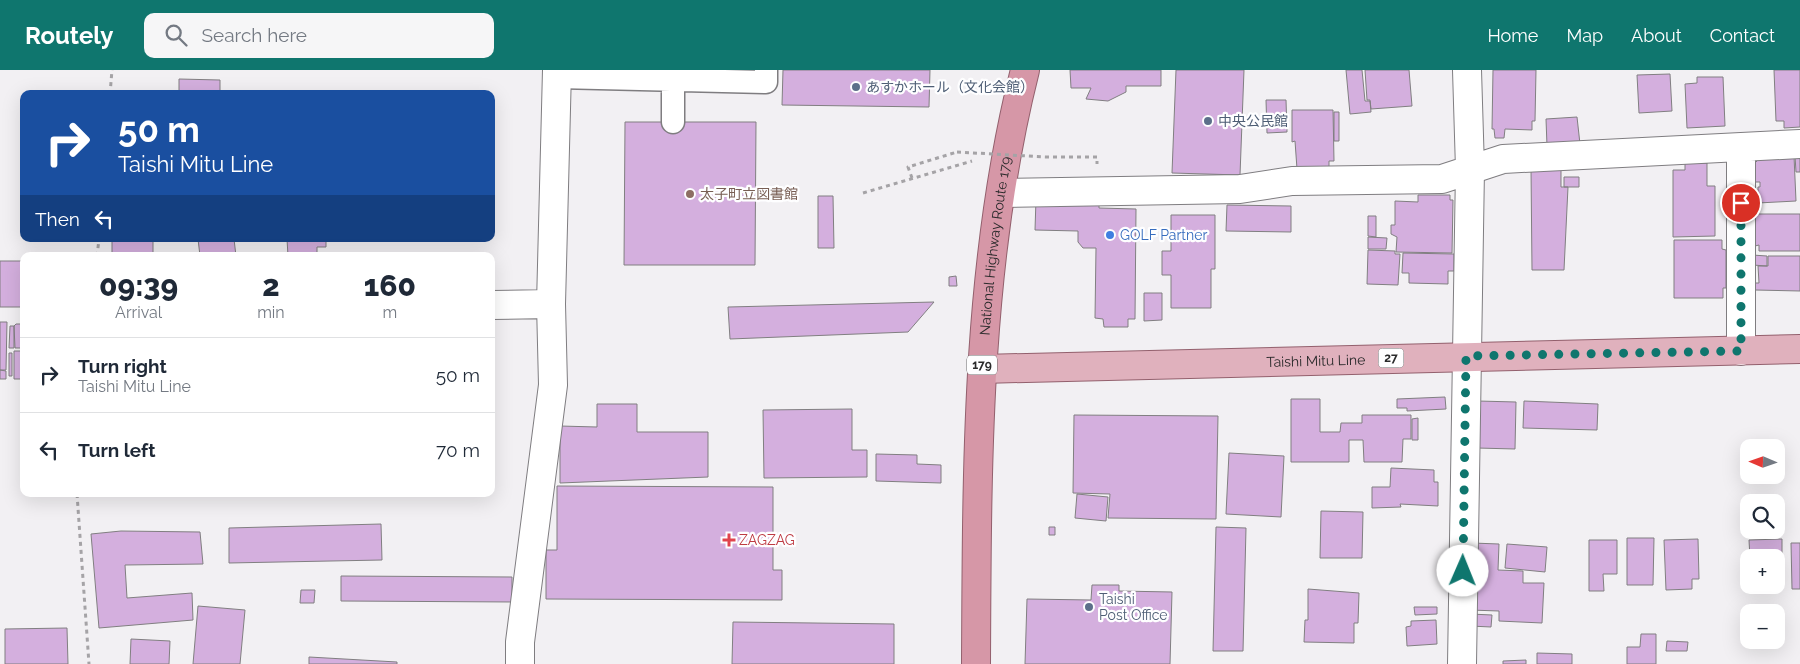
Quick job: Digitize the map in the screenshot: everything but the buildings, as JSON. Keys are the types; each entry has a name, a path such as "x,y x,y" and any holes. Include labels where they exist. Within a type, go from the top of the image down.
{"highway":[{"name":"National Highway Route 179","path":"976,664 977,441 989,280 1009,139 1025,70"}],"main road":[{"name":"Taishi Mitu Line","path":"982,369 1800,349"}],"street":[{"path":"520,664 520,642 553,385 551,304 557,73 673,80 766,82 766,70"},
{"path":"1462,664 1470,169 1467,70"},
{"path":"673,80 673,122"},
{"path":"1001,193 1240,189 1292,181 1442,179 1503,159 1800,144"},
{"path":"1741,147 1741,351"},
{"path":"495,305 551,304"}],"path":[{"path":"110,90 112,70"},
{"path":"912,178 908,166 957,152 1045,158 1097,157 1098,168"},
{"path":"863,192 972,161"},
{"path":"77,497 89,664"}],"place":[{"name":"あすかホール（文化会館）","path":"856,87"},
{"name":"中央公民館","path":"1208,121"},
{"name":"太子町立図書館","path":"690,194"},
{"name":"GOLF Partner","path":"1110,235"},
{"name":"ZAGZAG","path":"729,540"},
{"name":"Taishi Post Office","path":"1089,607"}],"route":[{"path":"1463,571 1466,356 1741,351 1741,203"}]}
